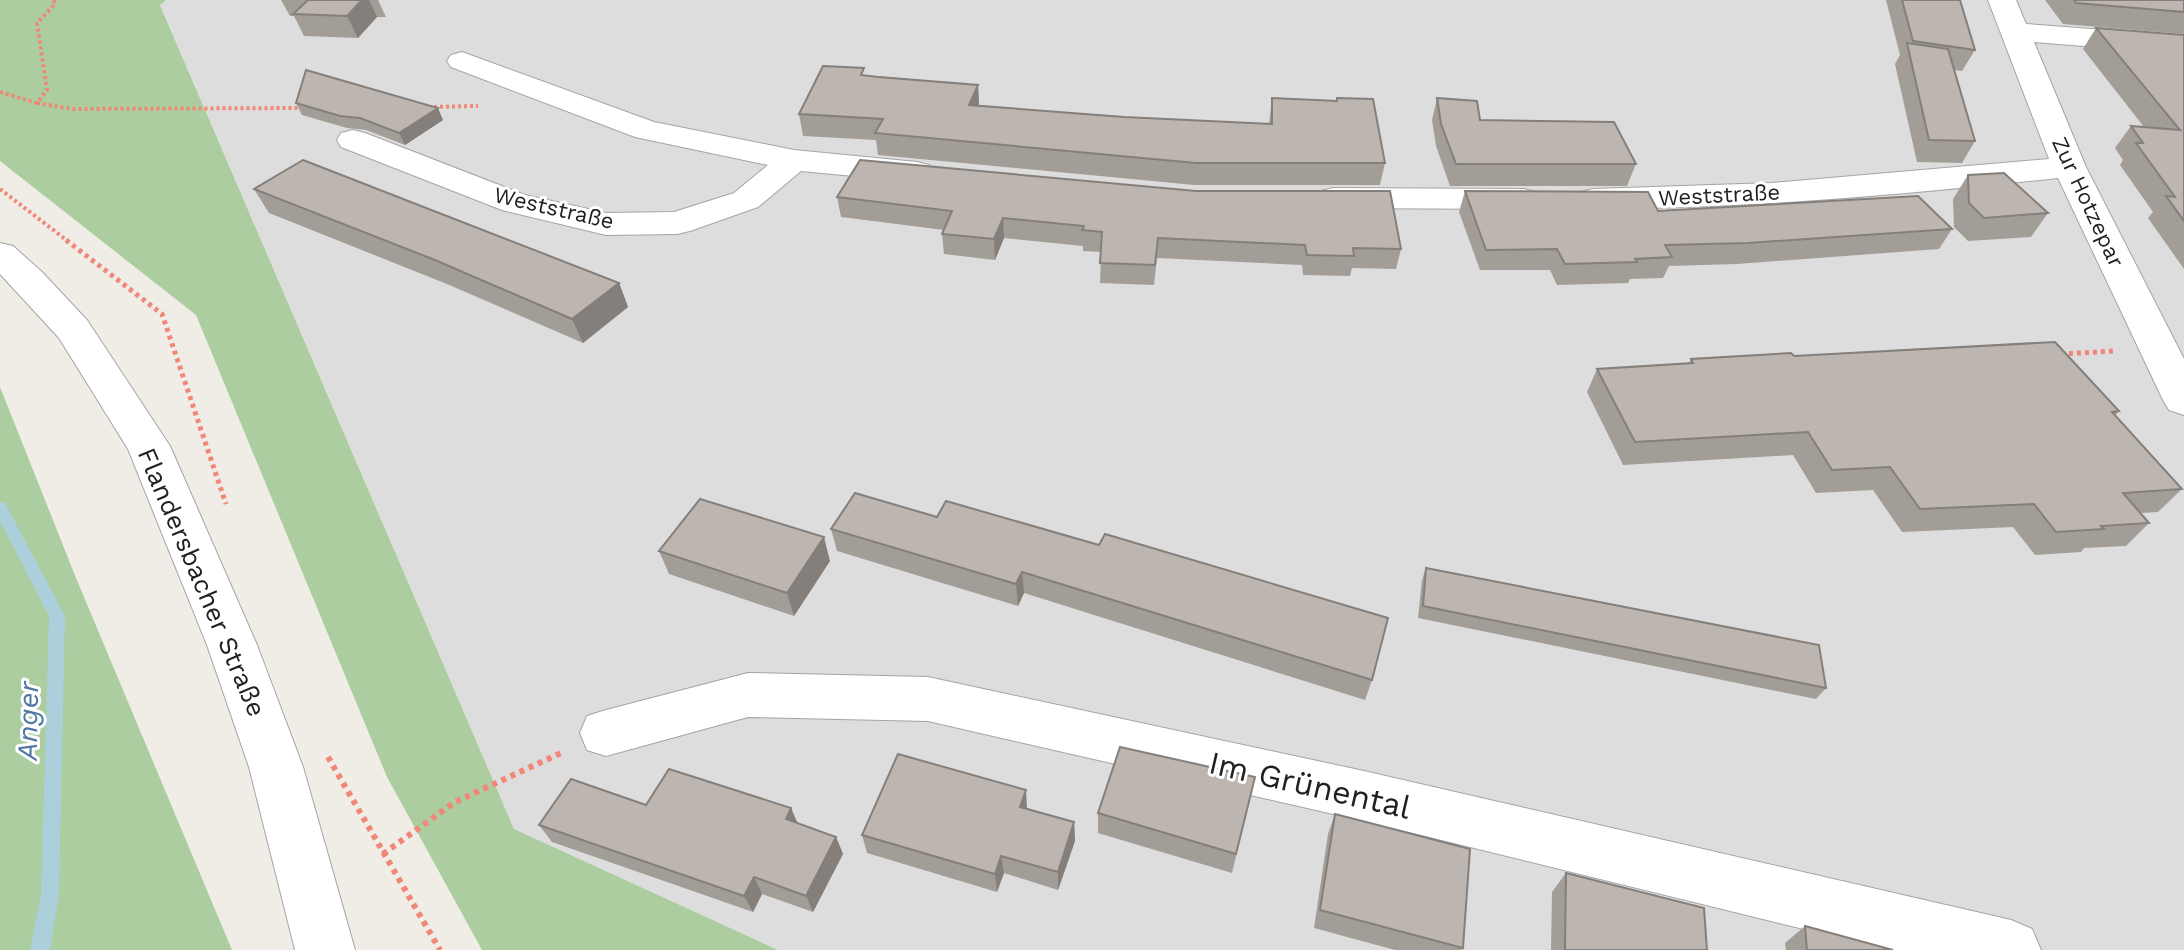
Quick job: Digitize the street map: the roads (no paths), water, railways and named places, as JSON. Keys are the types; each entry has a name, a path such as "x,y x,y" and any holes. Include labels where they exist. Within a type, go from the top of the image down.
{"street":[{"path":"2008,16 2184,45"},
{"name":"Zur Hotzepar","path":"2008,16 2069,167 2184,400"},
{"path":"462,61 646,130 794,160 948,175"},
{"name":"Weststraße","path":"353,140 514,203 606,224 677,223 746,200 794,160"},
{"name":"Weststraße","path":"1302,198 1676,199 1908,184 2069,167"},
{"name":"Flandersbacher Straße","path":"0,254 29,280 73,329 148,446 232,645 276,767 325,950"},
{"name":"Im Grünental","path":"606,733 748,695 928,699 1364,796 2011,950"}],"waterway":[{"name":"Anger","path":"0,507 57,616 50,894 40,950"}]}
